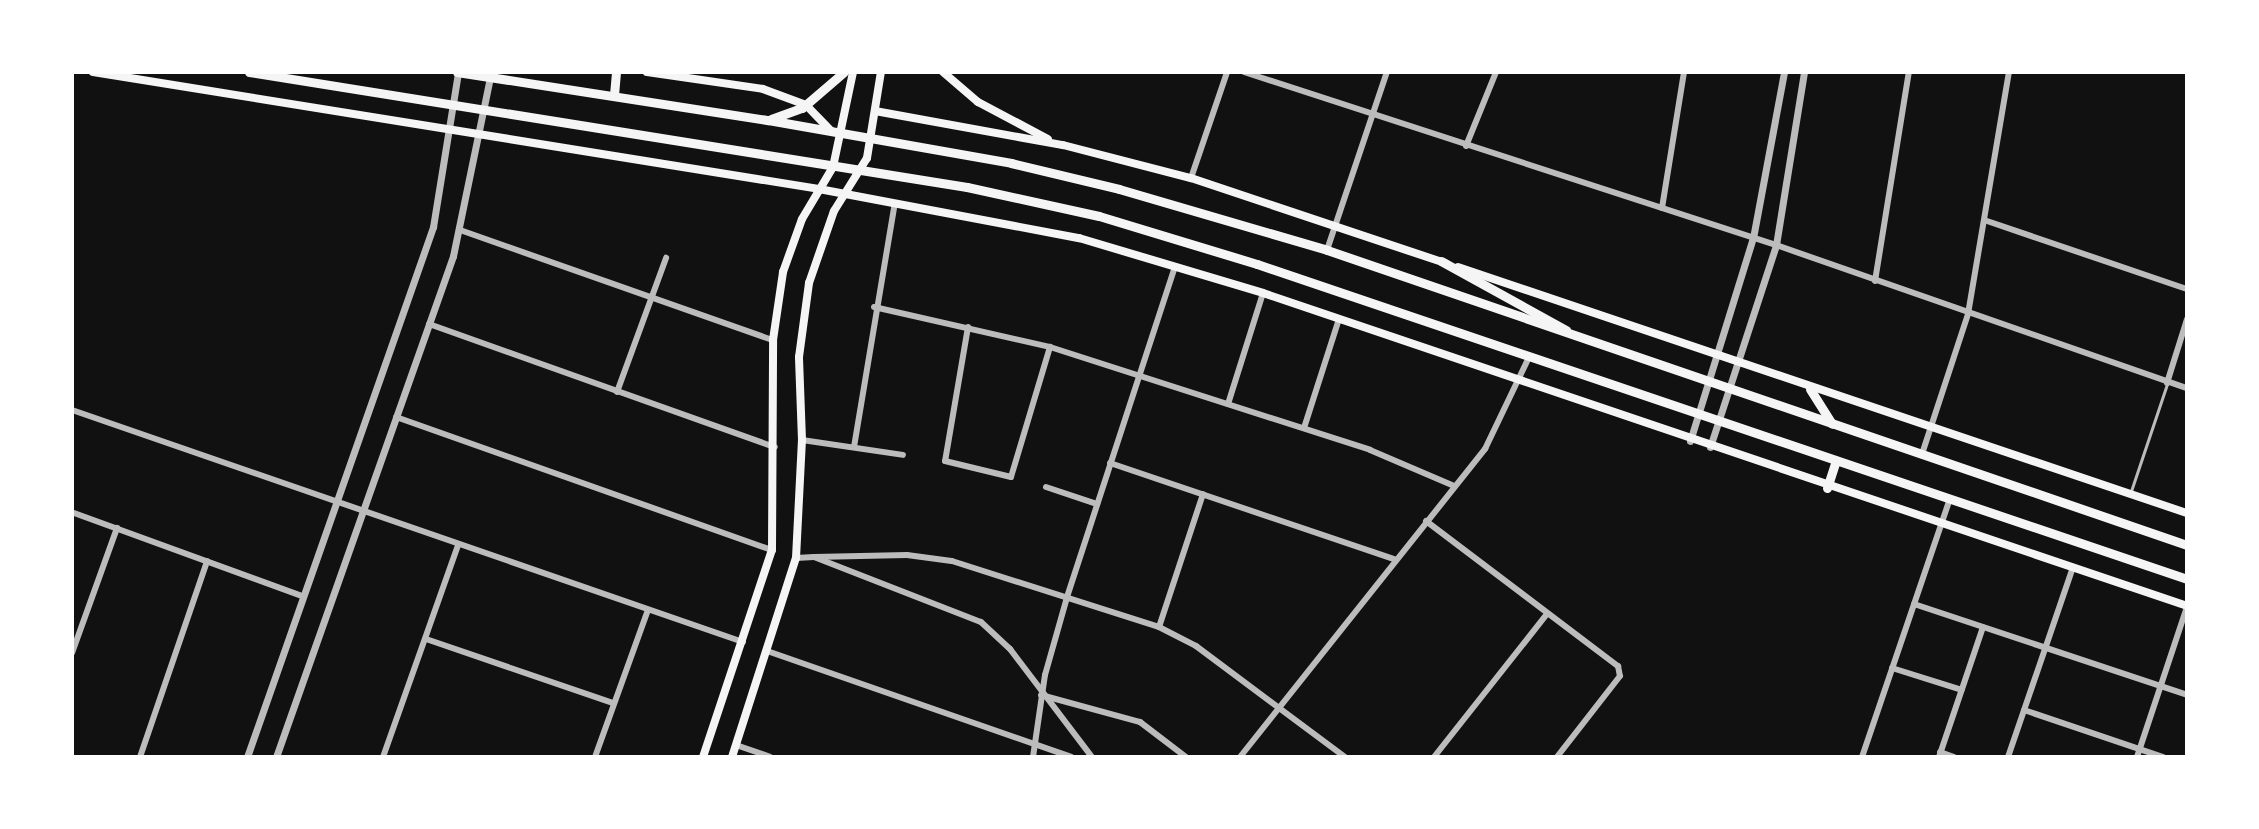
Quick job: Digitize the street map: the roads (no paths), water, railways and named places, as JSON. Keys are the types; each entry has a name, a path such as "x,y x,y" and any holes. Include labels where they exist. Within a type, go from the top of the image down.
{"main road":[{"path":"93,72 819,189 1037,228 1263,293 1827,488 1942,523 2187,606"},
{"path":"249,72 967,187 1099,216 2187,579"},
{"path":"458,72 490,74 768,120 1055,173 1327,250 1590,343 2187,545"},
{"path":"614,95 616,72"},
{"path":"647,72 763,89 806,105 831,132"},
{"path":"768,120 806,105 844,72"},
{"path":"703,757 772,550 775,447 773,340 783,272 819,189 833,167 853,72"},
{"path":"732,757 770,652 796,558 802,440 799,357 807,292 843,194 861,171 871,139 881,72"},
{"path":"943,72 978,102 1063,145"},
{"path":"875,111 1063,145 1191,178 1334,224 1718,359 2187,513"},
{"path":"1441,261 1590,343"},
{"path":"1810,389 1832,424"},
{"path":"1827,488 1836,460"}],"street":[{"path":"247,757 433,227 458,72"},
{"path":"1191,178 1227,72"},
{"path":"1244,72 1776,245 2187,388"},
{"path":"1327,250 1387,72"},
{"path":"1466,146 1496,72"},
{"path":"1662,208 1684,72"},
{"path":"1690,441 1718,359 1753,238 1784,72"},
{"path":"1710,447 1776,245 1804,72"},
{"path":"1875,281 1909,72"},
{"path":"1922,454 1968,314 1987,221 2009,72"},
{"path":"276,757 460,230 481,136 490,74"},
{"path":"854,447 874,307 895,203"},
{"path":"1987,221 2187,289"},
{"path":"460,230 773,340"},
{"path":"617,392 666,258"},
{"path":"1033,757 1041,695 1067,597 1175,267"},
{"path":"1228,404 1263,293"},
{"path":"874,307 1050,347 1304,428 1454,486"},
{"path":"1304,428 1339,319"},
{"path":"2167,383 2187,319"},
{"path":"429,324 775,447"},
{"path":"968,327 945,461 1011,477 1050,347"},
{"path":"1244,755 1394,559 1497,431 1529,357"},
{"path":"72,410 743,642"},
{"path":"396,417 772,550"},
{"path":"802,440 903,455"},
{"path":"1110,463 1394,559"},
{"path":"1046,487 1097,504"},
{"path":"1159,627 1203,494"},
{"path":"1862,757 1950,499"},
{"path":"74,513 302,596"},
{"path":"1426,521 1618,666 1620,676 1557,757"},
{"path":"72,653 117,528"},
{"path":"383,757 458,545"},
{"path":"814,557 981,622 1010,649 1041,695 1092,757"},
{"path":"796,558 931,557 1159,627 1196,646 1345,757"},
{"path":"140,757 207,561"},
{"path":"2008,757 2073,567"},
{"path":"1914,604 2187,695"},
{"path":"2138,753 2187,606"},
{"path":"595,757 648,610"},
{"path":"1434,757 1547,614"},
{"path":"1954,757 1940,755 1983,627"},
{"path":"426,639 613,703"},
{"path":"770,652 1071,757"},
{"path":"1892,668 1962,690"},
{"path":"1041,695 1140,722 1186,757"},
{"path":"2024,710 2138,753 2163,757"},
{"path":"736,745 770,757"}],"lane":[{"path":"2130,494 2167,383"}]}
